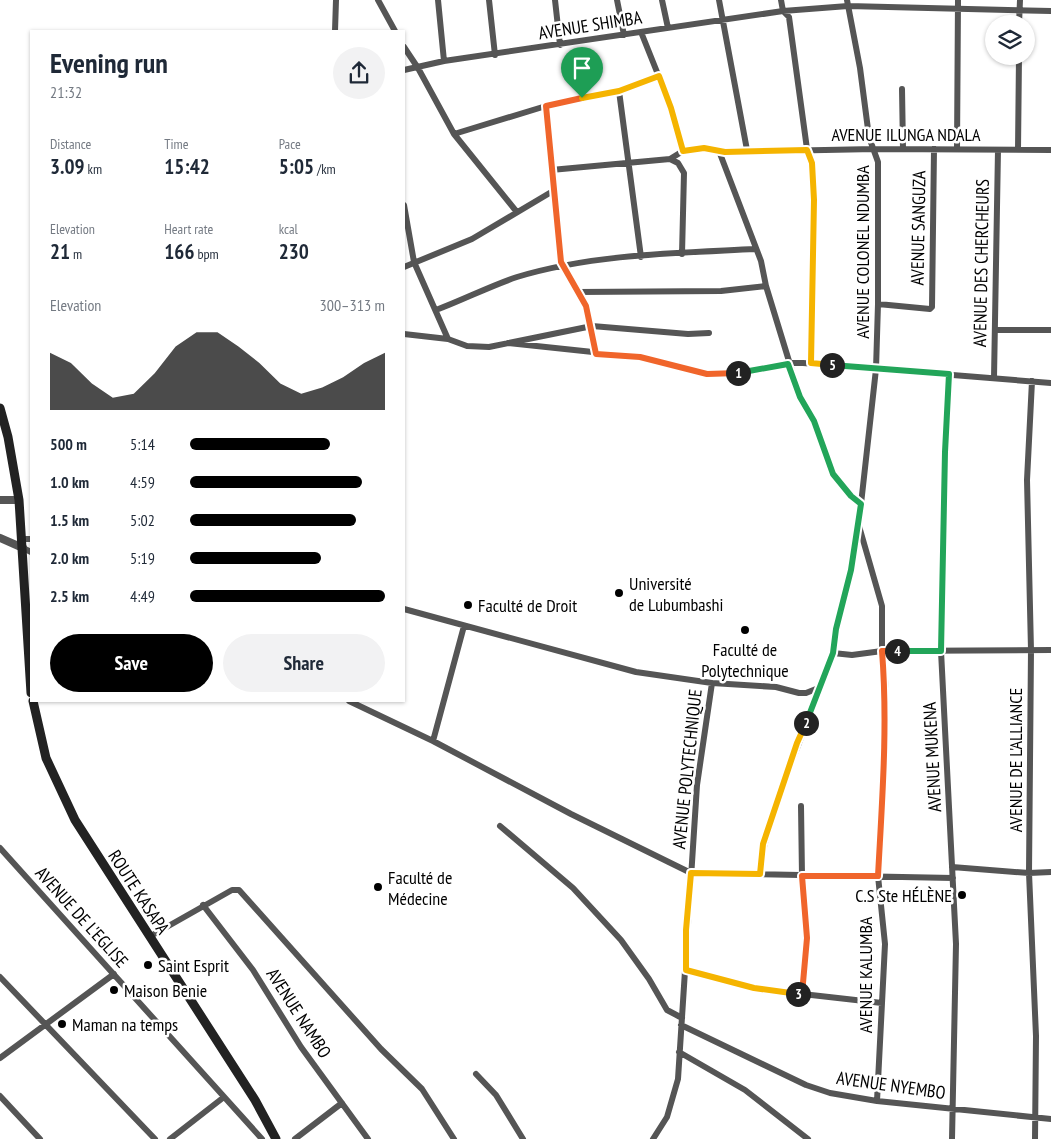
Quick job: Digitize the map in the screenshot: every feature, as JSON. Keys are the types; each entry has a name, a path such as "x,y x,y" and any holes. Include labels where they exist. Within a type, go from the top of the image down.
{"main road":[{"path":"0,408 8,437 27,544 30,656"},
{"name":"ROUTE KASAPA","path":"32,702 46,758 75,820 255,1100 276,1139"}],"street":[{"path":"335,30 336,0"},
{"path":"378,0 394,30"},
{"path":"438,0 444,61"},
{"path":"489,0 495,54"},
{"path":"555,0 560,45"},
{"path":"617,0 624,35"},
{"path":"662,0 668,28"},
{"path":"719,0 721,20 747,150"},
{"path":"782,0 783,11 790,17 807,150 812,163 814,200 811,363"},
{"path":"957,149 958,0"},
{"path":"1020,0 1020,15"},
{"name":"AVENUE SHIMBA","path":"405,70 444,61 847,3 907,3 958,8 1051,11"},
{"name":"AVENUE COLONEL NDUMBA","path":"760,874 763,844 797,743 833,653 858,524 876,369 878,162 875,148 869,137 860,68 847,3"},
{"path":"551,170 670,159 683,151 671,108 641,32"},
{"path":"405,48 418,68 454,134 516,212"},
{"path":"1018,150 1019,65"},
{"path":"454,134 546,106 619,91 659,76"},
{"path":"902,89 903,149"},
{"path":"619,91 641,256"},
{"path":"546,106 553,191 563,267 584,299 592,326 596,354"},
{"name":"AVENUE ILUNGA NDALA","path":"683,151 704,148 719,151 875,148 1051,150"},
{"name":"AVENUE SANGUZA","path":"878,304 930,309 932,307 934,149"},
{"name":"AVENUE DES CHERCHEURS","path":"994,378 998,150"},
{"path":"719,151 763,268 766,286 788,364 800,397 814,421 833,474 851,496 861,504"},
{"path":"670,159 678,164 684,173 682,254"},
{"path":"405,266 472,239 553,191"},
{"path":"405,211 414,262 448,339"},
{"path":"436,310 518,277 563,267 641,256 755,249"},
{"path":"578,292 721,291 766,286"},
{"path":"405,334 448,339 467,346 489,347 592,326 688,334 709,333"},
{"path":"996,330 1051,330"},
{"path":"508,343 596,354 640,357 668,363 685,370 721,375 788,364 811,363 1051,383"},
{"name":"AVENUE MUKENA","path":"949,374 945,452 941,651 956,944 952,1139"},
{"name":"AVENUE DE L'ALLIANCE","path":"1032,382 1027,480 1031,650 1030,872 1036,1036 1035,1139"},
{"path":"0,500 19,500"},
{"name":"AVENUE KALUMBA","path":"858,524 882,606 882,651 886,689 885,755 878,876 884,938 877,1101"},
{"path":"0,538 27,544"},
{"name":"AVENUE POLYTECHNIQUE","path":"405,609 630,670 712,683 697,784 686,930 686,970 678,1079 669,1113 653,1139"},
{"path":"433,741 464,626"},
{"path":"833,653 848,655 882,651 1051,650"},
{"path":"712,683 776,687 806,693 821,687"},
{"path":"351,702 433,741 571,814 691,873 953,878"},
{"path":"801,806 802,876 807,938 802,994"},
{"name":"AVENUE NYEMBO","path":"500,826 573,888 621,940 650,979 667,1010 681,1022 818,1089 843,1096 1051,1119"},
{"name":"AVENUE DE L'EGLISE","path":"0,848 262,1139"},
{"path":"952,866 1051,872"},
{"path":"149,937 232,890 240,890 381,1049 422,1089 454,1139"},
{"name":"AVENUE NAMBO","path":"203,906 253,970 301,1047 368,1139"},
{"path":"686,970 754,988 882,1003"},
{"path":"0,1058 114,974"},
{"path":"0,977 155,1139"},
{"path":"679,1052 745,1090 808,1139"},
{"path":"476,1074 496,1096 523,1139"},
{"path":"0,1096 40,1139"},
{"path":"170,1139 224,1097"},
{"path":"296,1139 342,1103"}],"place":[{"name":"Université de Lubumbashi","path":"619,593"},
{"name":"Faculté de Droit","path":"468,605"},
{"name":"Faculté de Polytechnique","path":"745,630"},
{"name":"Faculté de Médecine","path":"378,887"},
{"name":"C.S Ste HÉLÈNE","path":"962,895"},
{"name":"Saint Esprit","path":"148,965"},
{"name":"Maison Benie","path":"114,990"},
{"name":"Maman na temps","path":"62,1024"}],"route":[{"path":"659,76 671,108 683,151 704,148 725,152 737,150 807,150 812,163 814,200 811,363 949,374 945,452 941,651 882,651 886,689 885,755 878,876 802,876 807,952 802,994 754,988 686,970 686,930 691,873 760,874 763,844 797,743 816,702 833,653 836,629 851,570 861,504 834,477 814,421 800,397 796,381 788,364 721,375 685,370 668,363 640,357 596,354 592,326 584,299 570,281 561,262 549,155 546,106 582,98 619,91 635,83 659,76"}]}
